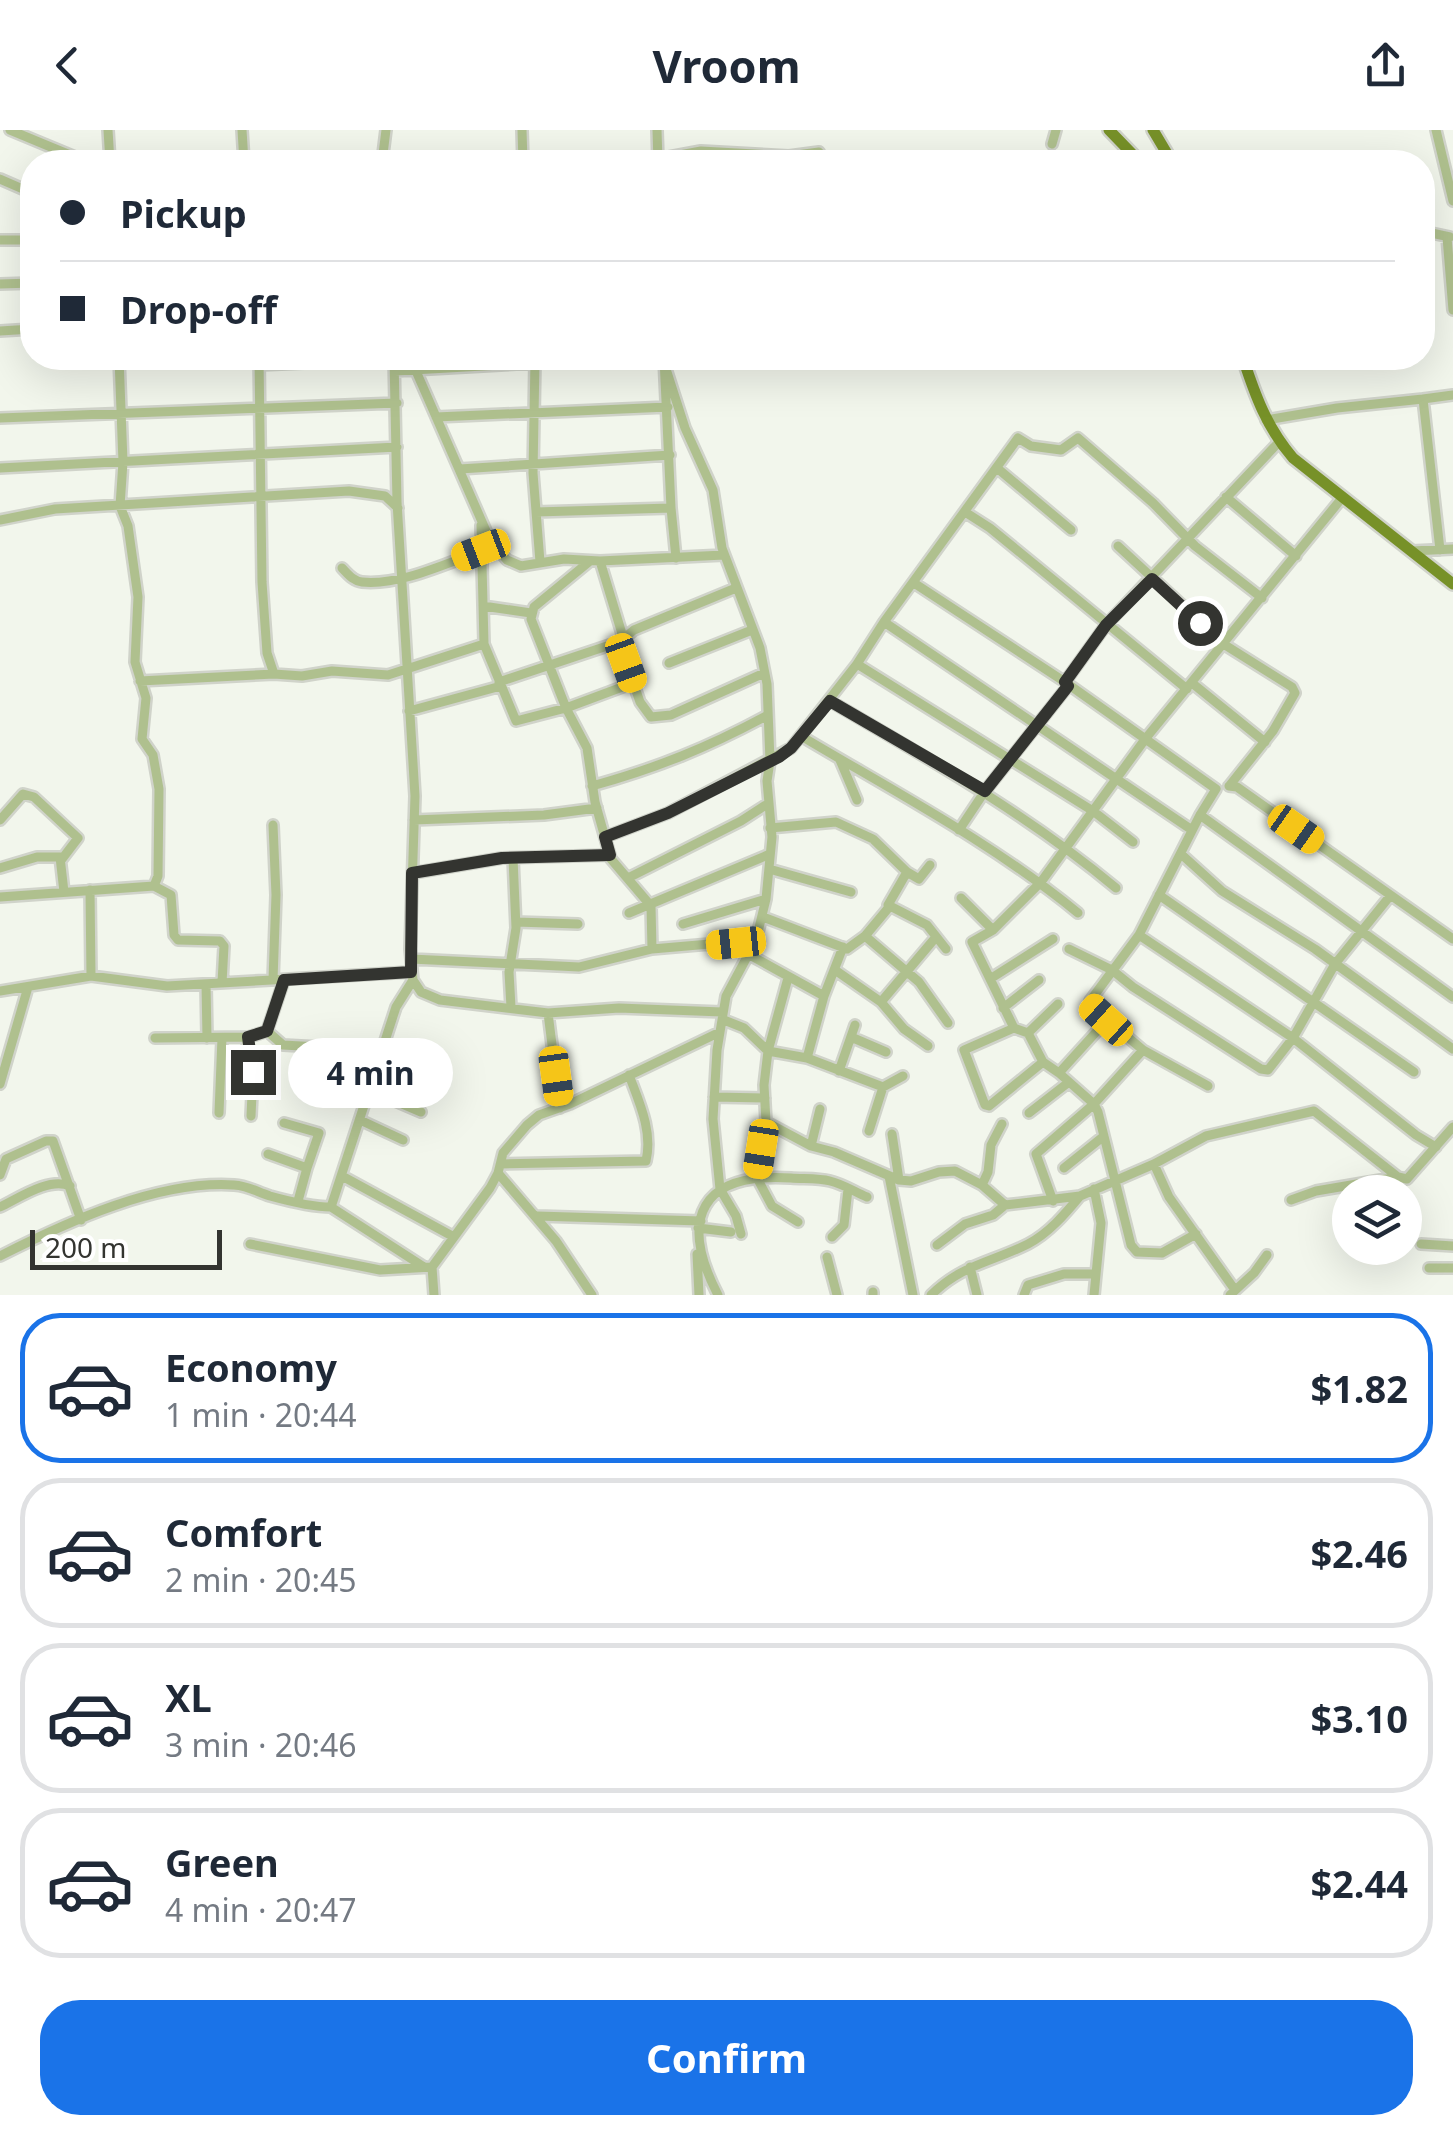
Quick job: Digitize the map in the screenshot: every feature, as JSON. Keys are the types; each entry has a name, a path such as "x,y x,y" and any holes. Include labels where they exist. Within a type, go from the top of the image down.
{"main road":[{"path":"1109,130 1128,150"},
{"path":"1247,370 1266,420 1293,458 1453,584"}],"street":[{"path":"10,130 58,150"},
{"path":"1052,144 1056,130"},
{"path":"1436,130 1453,200"},
{"path":"1450,237 1453,310"},
{"path":"120,370 123,462 120,506 128,526 138,597 135,662 146,698 142,738 153,755 159,789 158,876 154,886"},
{"path":"259,370 267,653 274,674"},
{"path":"436,370 395,371 414,820 412,976 422,992 440,1000 548,1013 619,1008 723,1016 760,1040 768,1052 807,1058 883,1087"},
{"path":"534,370 533,464 540,562"},
{"path":"665,370 676,558"},
{"path":"537,1216 699,1224 736,1233 736,1216 720,1188 714,1097 726,996 756,940 766,899 770,854 768,715 764,672 724,555 713,490 684,428 666,370"},
{"path":"416,372 490,540 507,560 521,566 564,559 724,555"},
{"path":"1266,420 1453,396"},
{"path":"1423,398 1440,550"},
{"path":"0,418 396,403"},
{"path":"436,417 668,407"},
{"path":"605,837 668,813 791,748 830,701 1018,438 1031,446 1061,450 1078,438 1187,538 1262,598"},
{"path":"960,830 1106,625 1279,442"},
{"path":"0,468 397,447"},
{"path":"460,469 670,456"},
{"path":"997,468 1071,530"},
{"path":"0,520 55,509 372,492 385,496 398,508"},
{"path":"1226,497 1296,556"},
{"path":"1014,1028 972,942 993,930 1041,882 1146,738 1342,498"},
{"path":"536,512 672,508"},
{"path":"966,512 1106,625 1265,742"},
{"path":"481,519 484,644 516,721 634,684"},
{"path":"1118,546 1225,645 1292,687 1295,693 1265,742 1230,786"},
{"path":"1412,552 1453,549"},
{"path":"342,568 362,582 402,577 481,550"},
{"path":"484,606 531,613 595,561"},
{"path":"595,561 640,702 651,716 662,717 764,672"},
{"path":"914,584 1216,789"},
{"path":"408,712 550,667 736,588"},
{"path":"531,613 566,708 587,748 592,786 610,855 651,906 652,950"},
{"path":"884,622 1192,830"},
{"path":"669,663 752,630"},
{"path":"140,681 302,676 332,671 388,675 484,644"},
{"path":"857,664 1092,811 1133,842"},
{"path":"830,701 985,791 1116,888"},
{"path":"592,786 662,766 768,715"},
{"path":"802,736 960,830 1041,882 1078,912"},
{"path":"838,758 858,800"},
{"path":"1208,1086 1143,1050 1106,1020 1090,1001 1139,936 1216,789 1237,787 1453,938"},
{"path":"0,820 24,794 34,797 78,838 62,859 64,892"},
{"path":"630,878 769,803"},
{"path":"414,820 544,815 597,808"},
{"path":"1200,815 1453,997"},
{"path":"770,828 828,820 873,839 919,879 930,864"},
{"path":"267,1031 279,980 273,824"},
{"path":"628,913 770,854"},
{"path":"1181,854 1222,891 1336,964 1453,1048"},
{"path":"412,873 513,858 610,855"},
{"path":"0,868 37,857 62,859"},
{"path":"512,1007 511,964 516,922 513,858"},
{"path":"769,869 851,892"},
{"path":"763,917 852,948 888,905 907,872"},
{"path":"0,896 154,886 171,895 174,935 178,940 220,941 224,946 222,983"},
{"path":"90,890 91,976"},
{"path":"1159,895 1414,1072"},
{"path":"1069,948 1112,970 1132,987 1261,1069 1273,1068 1336,964 1390,896"},
{"path":"961,898 993,930"},
{"path":"683,924 766,899"},
{"path":"888,905 927,925 946,948"},
{"path":"516,922 578,924"},
{"path":"865,936 907,969 931,995 948,1023"},
{"path":"1139,936 1293,1038 1436,1147"},
{"path":"881,1002 936,937"},
{"path":"411,959 579,967 652,950 756,940"},
{"path":"990,979 1053,940"},
{"path":"807,1058 843,947"},
{"path":"748,954 824,996"},
{"path":"835,970 881,1002 904,1029 928,1046"},
{"path":"0,991 91,976 168,986 412,976"},
{"path":"331,1208 396,1007 412,976"},
{"path":"788,978 768,1052 766,1122 756,1176 772,1206 798,1222"},
{"path":"1004,1008 1039,980"},
{"path":"206,984 206,1038"},
{"path":"0,1084 28,987"},
{"path":"1028,1032 1058,1004"},
{"path":"548,1013 560,1108"},
{"path":"1059,1073 1106,1020"},
{"path":"839,1071 854,1025"},
{"path":"1043,1062 989,1106 984,1105 964,1050 1014,1028 1028,1032 1043,1062 1094,1104 1131,1245 1137,1252 1162,1252 1196,1234"},
{"path":"155,1038 248,1037 267,1031"},
{"path":"267,1031 284,1046 319,1047"},
{"path":"250,1244 380,1270 429,1268 454,1238 500,1168 504,1152 527,1124 720,1032"},
{"path":"248,1037 254,1084 251,1116"},
{"path":"851,1037 886,1052"},
{"path":"220,1113 222,1038"},
{"path":"1053,1201 1036,1154 1094,1104 1143,1050"},
{"path":"500,1168 646,1161 644,1115 629,1074"},
{"path":"869,1131 883,1087 903,1076"},
{"path":"1029,1113 1069,1082"},
{"path":"370,1090 421,1112"},
{"path":"714,1097 765,1098"},
{"path":"811,1146 820,1108"},
{"path":"937,1245 965,1224 993,1215 1005,1205 1080,1196 1206,1136 1314,1111 1395,1175"},
{"path":"360,1120 404,1140"},
{"path":"766,1122 811,1146 894,1178 911,1182 955,1170 982,1185 1005,1205"},
{"path":"284,1123 319,1134 298,1201"},
{"path":"982,1185 991,1145 1002,1124"},
{"path":"1413,1175 1453,1127"},
{"path":"892,1134 894,1178 914,1295"},
{"path":"1064,1168 1104,1136"},
{"path":"0,1175 6,1159 50,1140 56,1144 81,1220"},
{"path":"268,1154 307,1168"},
{"path":"1154,1164 1169,1196 1232,1292 1267,1255"},
{"path":"500,1168 592,1295"},
{"path":"342,1176 454,1238"},
{"path":"699,1295 699,1224 720,1188 756,1176 830,1181 867,1197"},
{"path":"0,1206 46,1186 67,1182"},
{"path":"0,1256 141,1198 188,1187 251,1186 270,1196 331,1208 429,1268 434,1295"},
{"path":"1291,1200 1332,1188"},
{"path":"832,1236 844,1226 848,1189"},
{"path":"1094,1189 1102,1223 1094,1295"},
{"path":"931,1295 956,1273 1032,1242 1061,1220 1080,1196"},
{"path":"697,1241 718,1295"},
{"path":"1422,1244 1453,1246"},
{"path":"827,1257 838,1295"},
{"path":"970,1268 977,1295"},
{"path":"1429,1268 1453,1268"},
{"path":"1024,1295 1028,1285 1064,1274 1094,1274"}],"route":[{"path":"253,1072 248,1037 267,1031 284,980 411,972 412,873 502,858 610,855 605,837 668,813 779,757 830,701 985,791 1068,686 1065,682 1106,625 1152,579 1200,623"}]}
